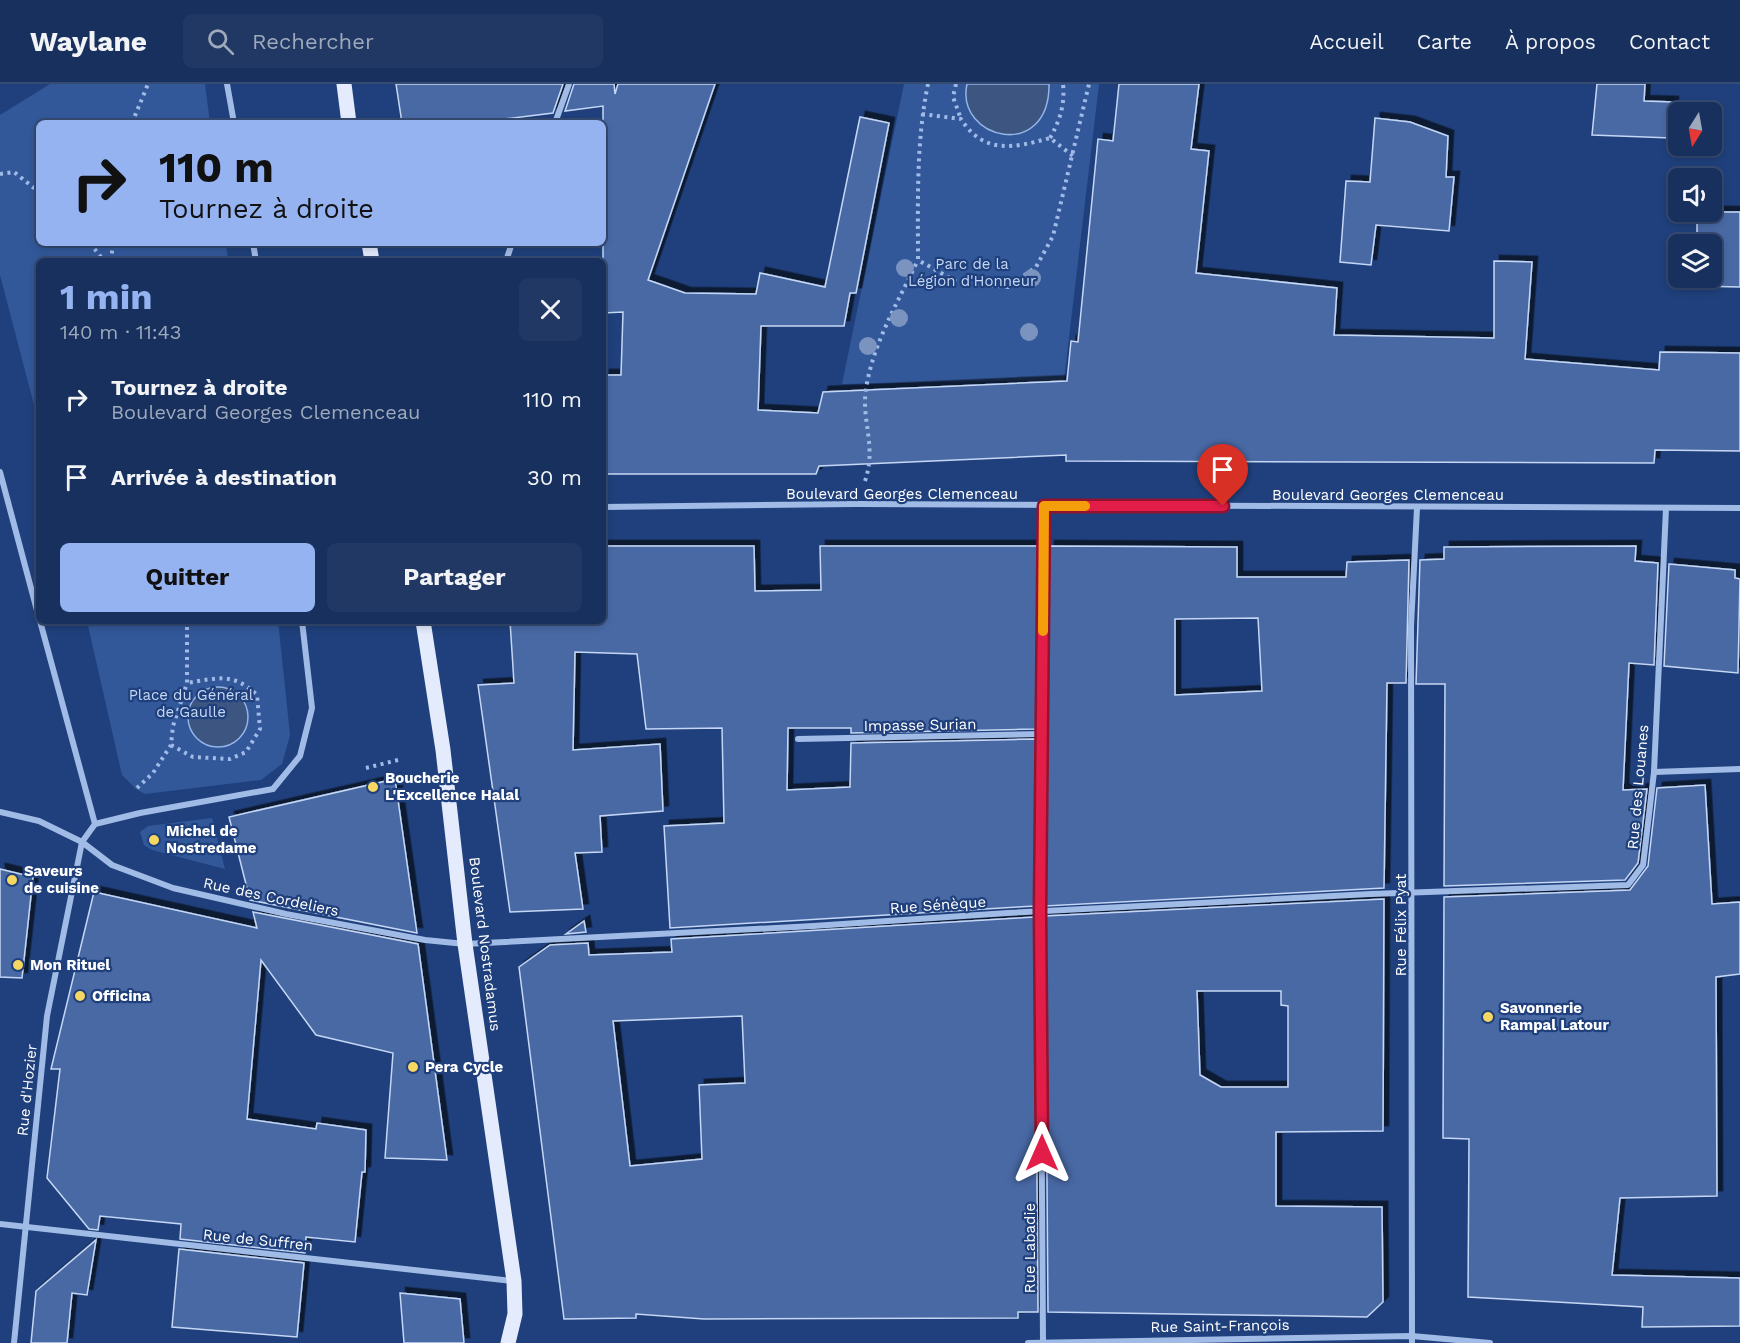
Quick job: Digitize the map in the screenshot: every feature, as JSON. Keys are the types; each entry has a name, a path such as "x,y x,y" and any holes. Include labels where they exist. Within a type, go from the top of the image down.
{"main road":[{"path":"345,84 349,120"},
{"name":"Boulevard Nostradamus","path":"423,624 443,750 465,944 514,1281 515,1314 508,1343"}],"street":[{"path":"227,84 233,120"},
{"path":"556,120 568,84"},
{"path":"0,472 36,608"},
{"name":"Boulevard Georges Clemenceau","path":"606,507 856,504 1740,508"},
{"name":"Rue Labadie","path":"1043,1342 1040,911 1044,506"},
{"name":"Rue Félix Pyat","path":"1412,1339 1411,626 1417,508"},
{"name":"Rue des Louanes","path":"1413,893 1628,885 1642,865 1654,772 1666,508"},
{"path":"40,624 95,824"},
{"path":"82,842 95,824 140,813 273,789 300,756 312,708 303,624"},
{"name":"Impasse Surian","path":"798,739 1042,734"},
{"path":"1654,772 1740,769"},
{"name":"Rue des Cordeliers","path":"0,812 39,821 82,842 112,864 173,888 286,914 425,940 465,944"},
{"name":"Rue d'Hozier","path":"14,1343 47,1016 82,842"},
{"name":"Rue Sénèque","path":"465,944 1040,911 1413,893"},
{"name":"Rue de Suffren","path":"0,1224 514,1281"},
{"name":"Rue Saint-François","path":"1028,1343 1412,1339 1490,1343"}],"path":[{"path":"133,120 148,84"},
{"path":"856,504 871,463 865,391 876,347 918,260 922,114 928,84"},
{"path":"956,84 953,97 961,119 969,132 990,144 1016,147 1050,138 1060,121 1064,98 1063,84"},
{"path":"918,260 957,282 1008,287 1036,267 1053,236 1089,84"},
{"path":"922,114 961,119"},
{"path":"1050,138 1073,156"},
{"path":"0,174 14,172 36,190"},
{"path":"92,246 102,258"},
{"path":"136,789 153,773 171,745 173,726 187,683 187,624"},
{"path":"171,745 194,756 230,759 246,752 260,729 257,695 244,682 226,677 187,683"},
{"path":"366,768 398,760"}],"green space":[{"path":"50,84 205,84 210,120 36,120 36,246 226,246 228,258 36,258 36,413 0,275 0,115"},
{"name":"Parc de la Légion d'Honneur","path":"904,84 1099,84 1064,380 842,384"},
{"name":"Place du Général de Gaulle","path":"88,624 278,624 290,735 282,764 261,780 145,794 136,789 122,775"},
{"path":"212,818 225,869 152,850 144,845 140,832 148,826"}],"shaded area":[{"path":"967,84 1049,84 1045,109 1035,125 1020,133 1004,134 988,129 975,119 967,103"},
{"path":"218,687 235,692 243,700 248,717 243,734 235,742 218,747 201,742 193,734 188,717 193,700 201,692"}],"building":[{"path":"396,84 563,84 553,113 496,120 402,120"},
{"path":"574,84 614,84 615,94 618,84 715,84 648,280 685,293 756,294 760,273 825,287 860,117 889,123 856,293 850,293 844,326 761,326 758,410 818,413 823,392 1067,381 1071,341 1078,342 1098,139 1113,141 1119,84 1199,84 1191,149 1209,151 1196,273 1337,288 1334,335 1494,338 1494,261 1532,262 1525,359 1659,370 1660,352 1740,353 1740,451 1655,450 1654,463 1066,461 1066,455 819,466 816,474 606,474 606,375 621,375 623,312 606,313 606,258 603,258 603,246 606,246 606,120 603,120 603,106 565,111"},
{"path":"1597,84 1645,84 1644,101 1673,102 1668,102 1668,138 1592,135"},
{"path":"1375,118 1410,122 1448,136 1446,177 1454,177 1449,231 1376,225 1371,265 1340,262 1346,181 1370,182"},
{"path":"1722,212 1740,212 1740,287 1722,287 1722,234 1697,234 1697,222 1722,222"},
{"path":"606,546 754,546 755,591 821,590 820,546 1038,546 1037,729 851,733 851,728 788,728 787,790 850,787 851,743 1036,739 1035,906 670,928 664,826 724,823 722,728 646,729 637,654 575,652 573,750 660,744 663,811 600,816 602,852 575,853 583,909 510,912 478,685 514,683 510,624 606,624"},
{"path":"1049,546 1237,547 1237,577 1346,577 1347,562 1409,560 1406,683 1387,683 1384,888 1045,906","holes":["1258,618 1262,691 1175,695 1175,619"]},
{"path":"1636,546 1635,561 1658,563 1654,665 1629,663 1623,790 1647,789 1638,863 1625,880 1444,886 1445,684 1416,684 1420,560 1444,559 1444,547"},
{"path":"1669,564 1735,570 1735,578 1740,579 1738,673 1664,666"},
{"path":"395,779 417,933 250,900 229,817"},
{"path":"1705,785 1712,904 1740,902 1740,974 1716,977 1717,1196 1620,1198 1612,1275 1740,1278 1740,1326 1642,1327 1643,1307 1468,1297 1469,1139 1443,1138 1444,897 1630,890 1648,866 1657,788"},
{"path":"0,869 33,877 22,978 0,977"},
{"path":"94,892 257,928 253,912 418,944 447,1160 385,1158 393,1053 316,1035 261,960 247,1119 316,1129 317,1123 366,1130 365,1172 362,1172 355,1242 306,1237 305,1253 180,1239 181,1224 100,1216 98,1230 89,1229 47,1178 60,1069 51,1069"},
{"path":"1384,899 1383,1131 1276,1132 1276,1206 1382,1207 1383,1302 1367,1317 1048,1312 1045,916","holes":["1197,991 1281,991 1281,1005 1288,1006 1288,1087 1221,1087 1200,1075"]},
{"path":"1035,917 1038,1312 1018,1312 1018,1318 704,1319 636,1314 636,1318 564,1319 519,967 550,945 588,943 589,955 672,952 671,939","holes":["742,1016 745,1083 699,1085 702,1159 630,1166 613,1021"]},
{"path":"584,921 586,932 566,934"},
{"path":"96,1240 87,1295 72,1293 67,1343 31,1343 36,1291"},
{"path":"179,1249 304,1263 297,1337 172,1327"},
{"path":"400,1293 460,1299 464,1343 404,1343"}],"slow traffic":[{"path":"1043,631 1044,506 1085,506"}],"place":[{"name":"Boucherie L'Excellence Halal","path":"373,787"},
{"name":"Michel de Nostredame","path":"154,840"},
{"name":"Saveurs de cuisine","path":"12,880"},
{"name":"Mon Rituel","path":"18,965"},
{"name":"Officina","path":"80,996"},
{"name":"Savonnerie Rampal Latour","path":"1488,1017"},
{"name":"Pera Cycle","path":"413,1067"}],"route":[{"path":"1042,1153 1040,911 1044,506 1223,506"}]}
